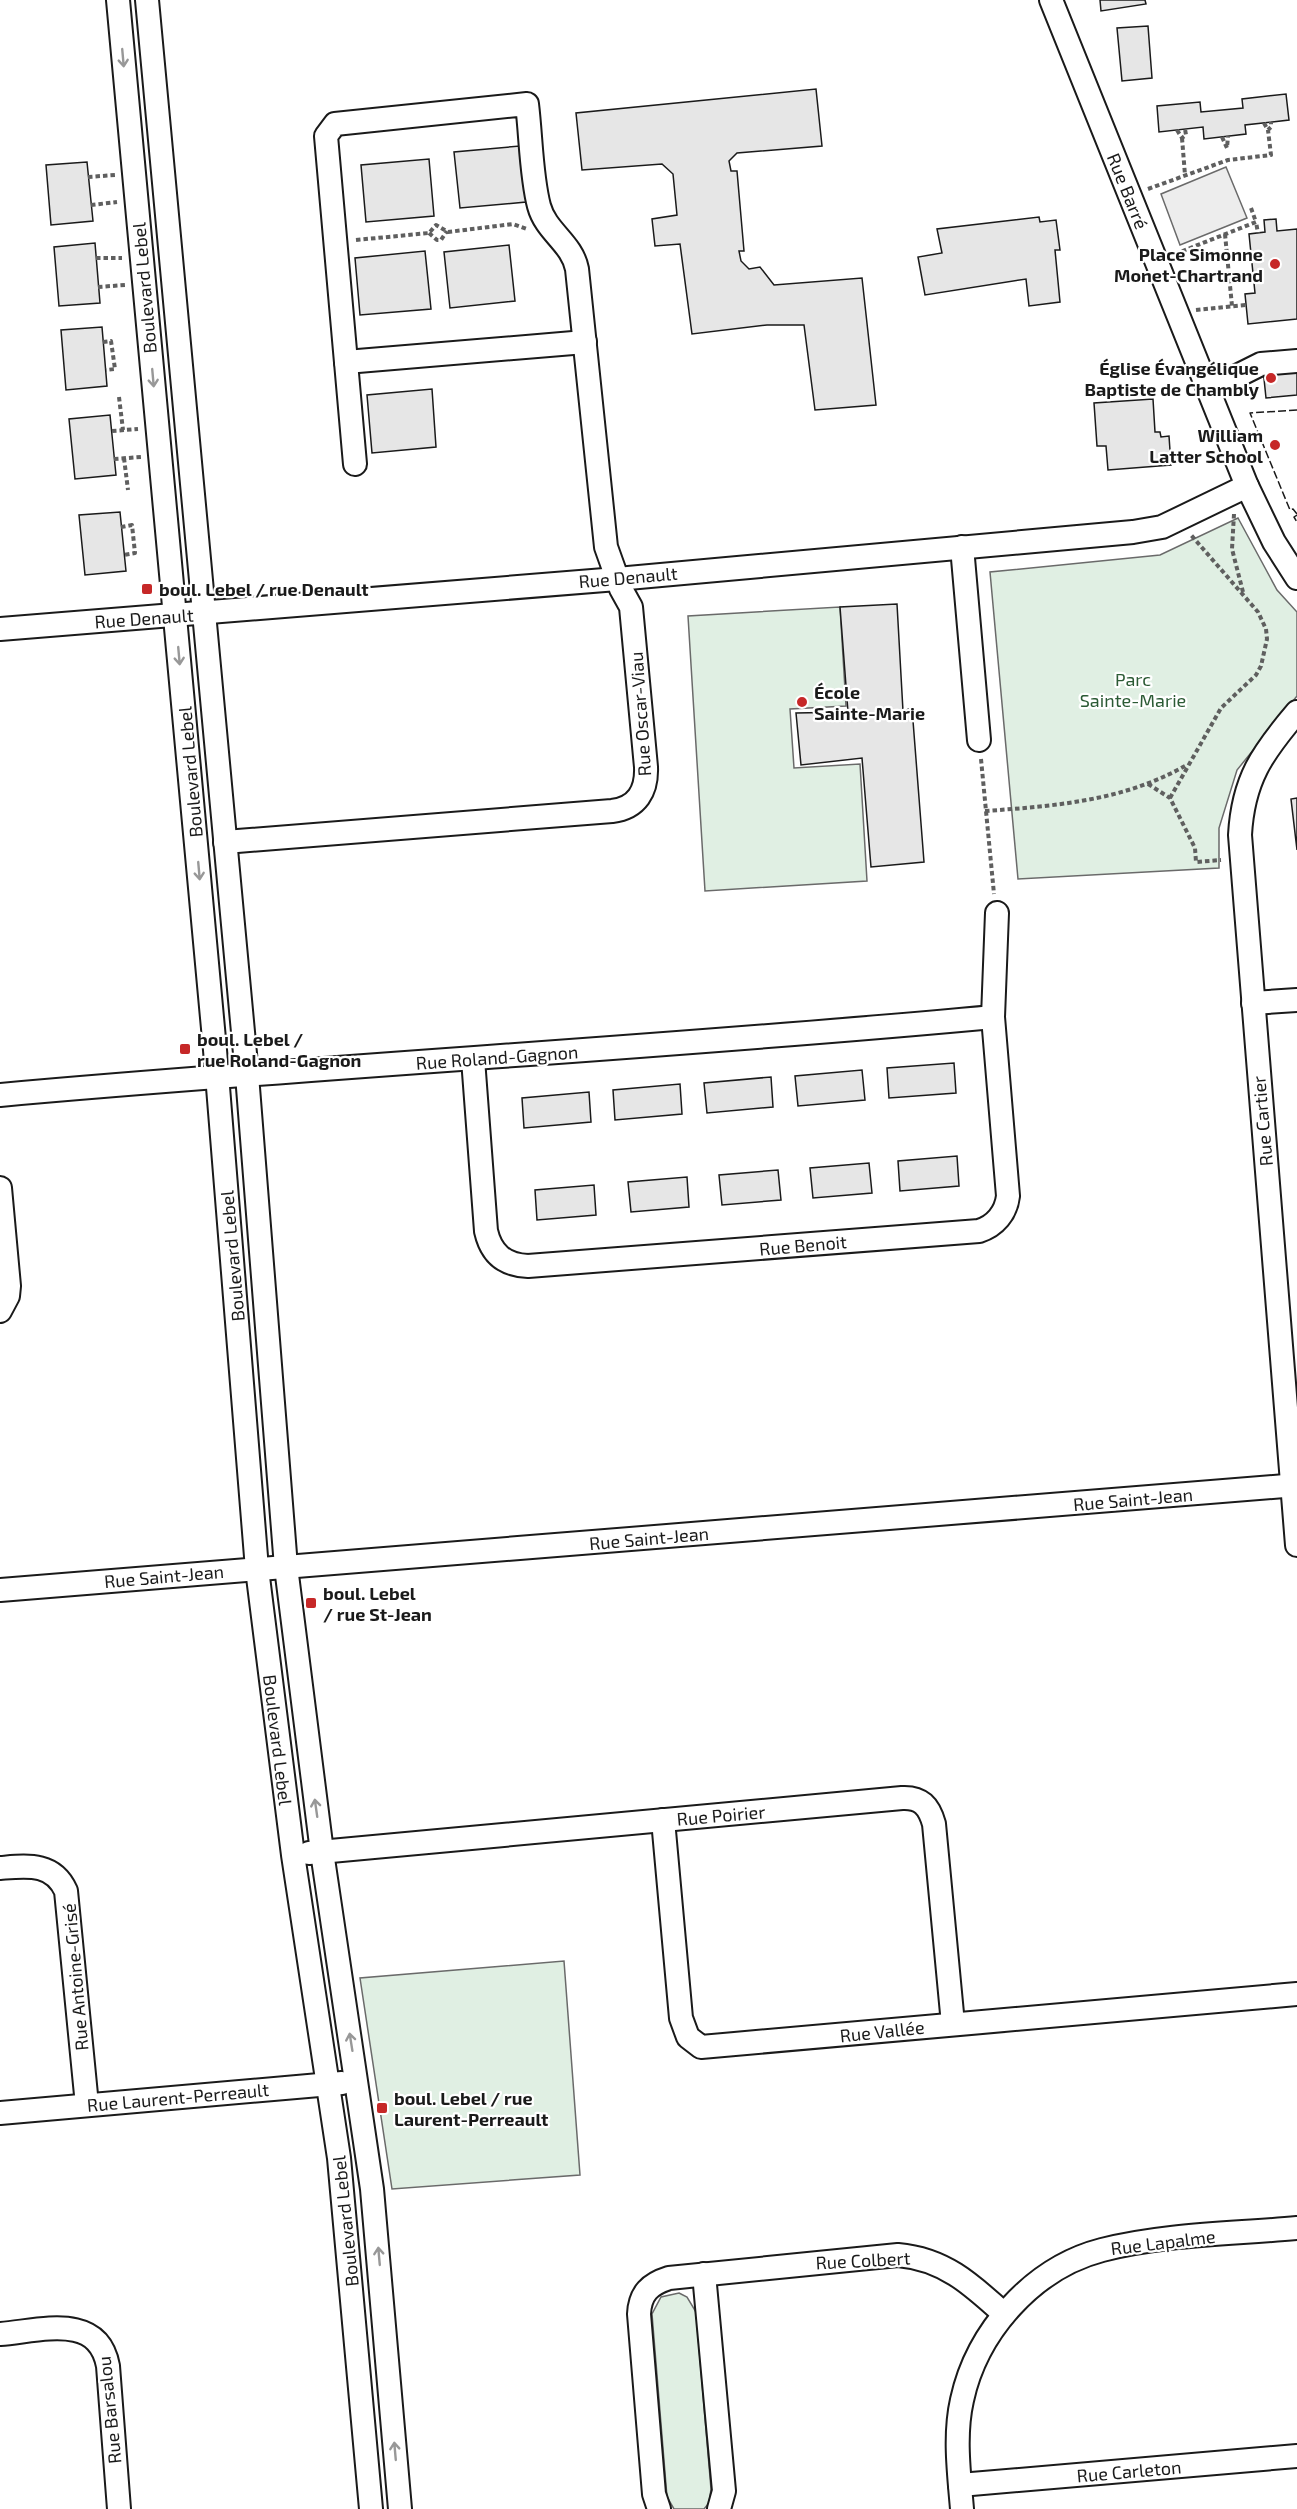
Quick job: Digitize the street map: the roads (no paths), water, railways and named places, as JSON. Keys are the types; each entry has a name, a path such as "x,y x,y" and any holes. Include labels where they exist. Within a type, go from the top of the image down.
{"street":[{"name":"Boulevard Lebel","path":"118,0 217,1076 257,1569 293,1855 345,2207 371,2509"},
{"name":"Boulevard Lebel","path":"147,0 247,1075 286,1568 322,1852 372,2188 400,2509"},
{"name":"Rue Barré","path":"1051,0 1247,486 1274,542 1297,578"},
{"name":"Rue Oscar-Viau","path":"225,842 612,812 629,807 644,791 646,767 631,608 617,579 606,547 577,269 573,252 551,231 539,207 527,104 335,124 326,136 346,362"},
{"path":"355,464 346,362 585,342"},
{"path":"1209,390 1261,364 1297,361"},
{"name":"Rue Denault","path":"0,629 617,579 1148,530 1162,527 1247,486"},
{"path":"962,547 979,740"},
{"name":"Rue Cartier","path":"1297,712 1256,766 1247,786 1241,810 1241,863 1295,1485 1297,1545"},
{"name":"Rue Benoit","path":"473,1059 486,1231 497,1256 514,1265 528,1266 978,1231 996,1221 1007,1203 1008,1196 993,1017 997,913"},
{"path":"1252,1004 1297,1000"},
{"name":"Rue Roland-Gagnon","path":"0,1095 217,1076 473,1059 993,1017"},
{"path":"0,1188 9,1286 8,1296 0,1311"},
{"name":"Rue Saint-Jean","path":"0,1590 1295,1485"},
{"name":"Rue Poirier","path":"293,1855 902,1798 921,1801 928,1808 934,1824 952,2024"},
{"name":"Rue Vallée","path":"663,1820 681,2018 685,2033 696,2045 711,2048 1297,1994"},
{"name":"Rue Antoine-Grisé","path":"0,1868 38,1866 56,1876 66,1891 87,2105"},
{"name":"Rue Laurent-Perreault","path":"0,2113 357,2082"},
{"name":"Rue Lapalme","path":"962,2509 958,2426 965,2389 979,2354 1004,2314 1030,2288 1055,2271 1100,2250 1153,2241 1297,2228"},
{"name":"Rue Colbert","path":"659,2509 654,2494 639,2314 641,2299 651,2286 658,2282 704,2274 878,2256 917,2257 957,2274 1004,2314"},
{"path":"704,2274 724,2491 719,2509"},
{"name":"Rue Barsalou","path":"0,2334 79,2329 100,2343 108,2366 118,2509"},
{"name":"Rue Carleton","path":"960,2485 1297,2456"}],"place":[{"name":"Place Simonne Monet-Chartrand","path":"1275,264"},
{"name":"Église Évangélique Baptiste de Chambly","path":"1271,378"},
{"name":"William Latter School","path":"1275,445"},
{"name":"boul. Lebel / rue Denault","path":"147,589"},
{"name":"École Sainte-Marie","path":"802,702"},
{"name":"boul. Lebel / rue Roland-Gagnon","path":"185,1049"},
{"name":"boul. Lebel / rue St-Jean","path":"311,1603"},
{"name":"boul. Lebel / rue Laurent-Perreault","path":"382,2108"}],"park label":[{"name":"Parc Sainte-Marie","path":"1133,689"}]}
